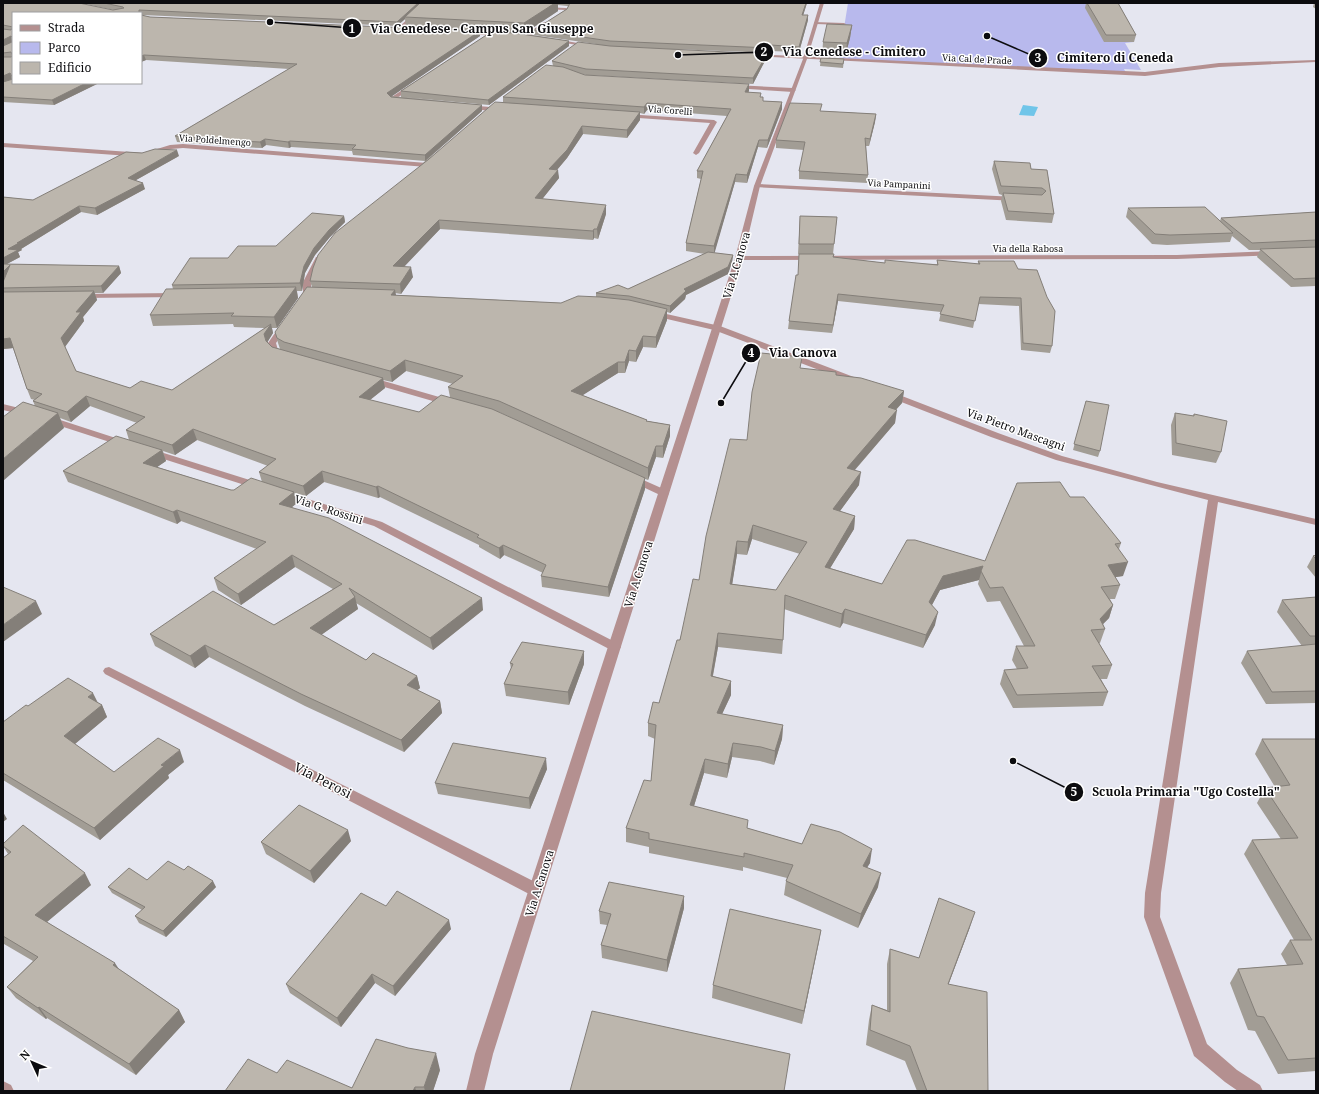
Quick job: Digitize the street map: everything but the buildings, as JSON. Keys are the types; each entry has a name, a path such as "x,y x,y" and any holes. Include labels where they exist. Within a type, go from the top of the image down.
{"street":[{"name":"Via A.Canova","path":"475,1091 484,1054 739,258 757,186 805,59 822,3"},
{"path":"535,8 568,7 560,15"},
{"path":"400,30 421,9"},
{"path":"535,37 524,36 549,21"},
{"path":"816,23 844,24"},
{"path":"392,30 407,30"},
{"path":"463,33 509,35"},
{"path":"481,40 490,34"},
{"path":"550,40 598,47"},
{"path":"570,49 577,44"},
{"name":"Via Cal de Prade","path":"746,54 805,59 1145,74 1219,65 1316,61"},
{"path":"407,101 392,100 417,82"},
{"path":"731,87 793,90"},
{"path":"460,106 492,108 485,114"},
{"name":"Via Corelli","path":"621,116 714,122 696,153"},
{"name":"Via Poldelmengo","path":"3,146 144,154 183,146 427,165"},
{"path":"421,169 433,160"},
{"name":"Via Pampanini","path":"757,186 1025,199"},
{"name":"Via della Rabosa","path":"739,258 1169,257 1278,252"},
{"path":"311,294 307,282 320,255"},
{"path":"294,294 311,294"},
{"path":"294,359 274,351 272,343 294,312 311,294"},
{"path":"75,296 186,295"},
{"path":"643,311 717,328 866,385"},
{"path":"361,378 459,405"},
{"name":"Via Pietro Mascagni","path":"881,391 1034,450 1148,482 1316,522"},
{"name":"Via G. Rossini","path":"3,407 19,410 378,524 615,647"},
{"path":"622,474 664,493"},
{"path":"1213,498 1153,893 1152,918 1200,1050 1231,1076 1254,1091"},
{"name":"Via Perosi","path":"109,671 536,890"}],"green space":[{"path":"848,3 1104,3 1134,42 1125,43 1141,70 1124,69 1126,73 839,59"}],"shaded area":[{"path":"1023,105 1038,107 1034,116 1019,115"}],"place":[{"name":"Via Cenedese - Campus San Giuseppe","path":"270,22"},
{"name":"Cimitero di Ceneda","path":"987,36"},
{"name":"Via Cenedese - Cimitero","path":"678,55"},
{"name":"Via Canova","path":"721,403"},
{"name":"Scuola Primaria \"Ugo Costella\"","path":"1013,761"}]}
